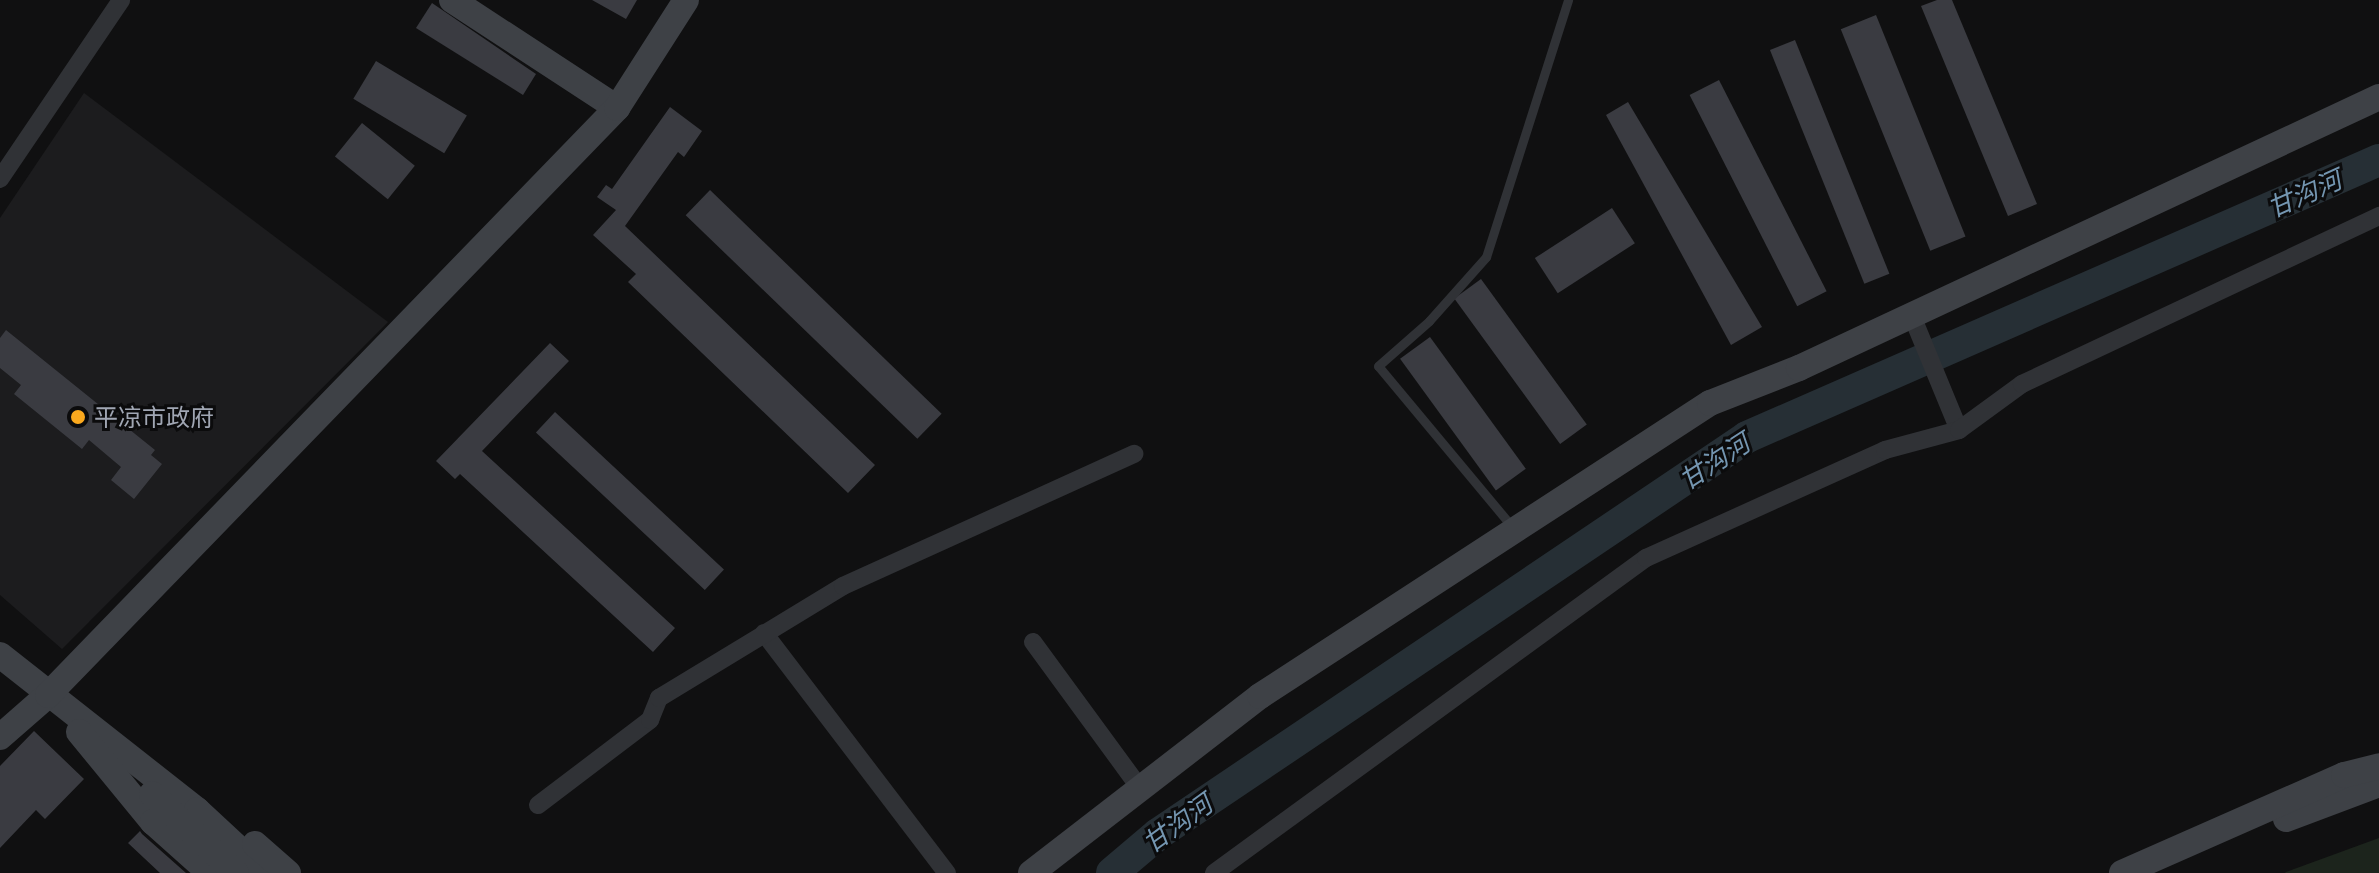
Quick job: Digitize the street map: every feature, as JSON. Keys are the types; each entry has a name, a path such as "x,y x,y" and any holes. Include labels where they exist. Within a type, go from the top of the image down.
{"street":[{"path":"0,179 121,0"},
{"path":"452,0 617,108"},
{"path":"0,737 48,695 617,108 686,0"},
{"path":"1031,873 1260,696 1710,403 1917,327 2379,97"},
{"path":"1214,873 1646,558 1885,450 1959,430 2022,384 2379,216"},
{"path":"1917,327 1959,430"},
{"path":"538,805 650,720 659,698 843,586 1134,454"},
{"path":"764,633 947,873"},
{"path":"1033,642 1140,788"},
{"path":"0,655 197,810 265,873"},
{"path":"48,695 153,822 210,873"},
{"path":"48,695 236,873"},
{"path":"48,695 195,789 288,873"},
{"path":"2122,873 2344,775 2379,766"},
{"path":"2165,873 2350,792 2379,784"}],"lane":[{"path":"1515,530 1378,366 1429,321 1486,257 1568,0"}],"shaded area":[{"path":"84,93 388,322 62,649 0,595 0,218"},
{"path":"2379,838 2379,873 2285,873 2286,872"}],"building":[{"path":"592,0 637,0 626,19"},
{"path":"1937,0 1952,0 2037,204 2008,216 1921,6"},
{"path":"432,3 536,74 523,95 416,28"},
{"path":"1876,15 1966,237 1930,251 1841,29"},
{"path":"1795,40 1889,274 1864,284 1770,50"},
{"path":"376,61 467,116 444,153 353,99"},
{"path":"1719,80 1827,291 1797,306 1690,95"},
{"path":"1628,102 1762,327 1731,345 1606,115"},
{"path":"670,107 702,131 684,157 678,152 625,226 875,465 848,493 628,282 636,274 593,235 616,210 597,197 606,185 612,189"},
{"path":"362,123 415,166 388,199 335,156"},
{"path":"710,190 942,414 917,439 686,215"},
{"path":"1612,208 1635,243 1558,293 1535,258"},
{"path":"1481,279 1587,425 1560,444 1454,298"},
{"name":"平凉市政府","path":"6,330 155,450 151,455 162,464 134,499 111,480 121,467 89,440 82,449 14,394 21,385 0,368 0,338"},
{"path":"1430,337 1526,469 1496,491 1400,359"},
{"path":"550,343 569,361 482,451 675,628 653,652 460,474 455,479 436,461"},
{"path":"555,412 724,570 705,590 536,432"},
{"path":"34,731 84,779 45,819 36,810 0,848 0,766"},
{"path":"140,831 186,873 160,873 128,843"}],"waterway":[{"name":"甘沟河","path":"1112,873 1158,834 1747,437 2379,160"}],"place":[{"name":"平凉市政府","path":"78,417"}]}
